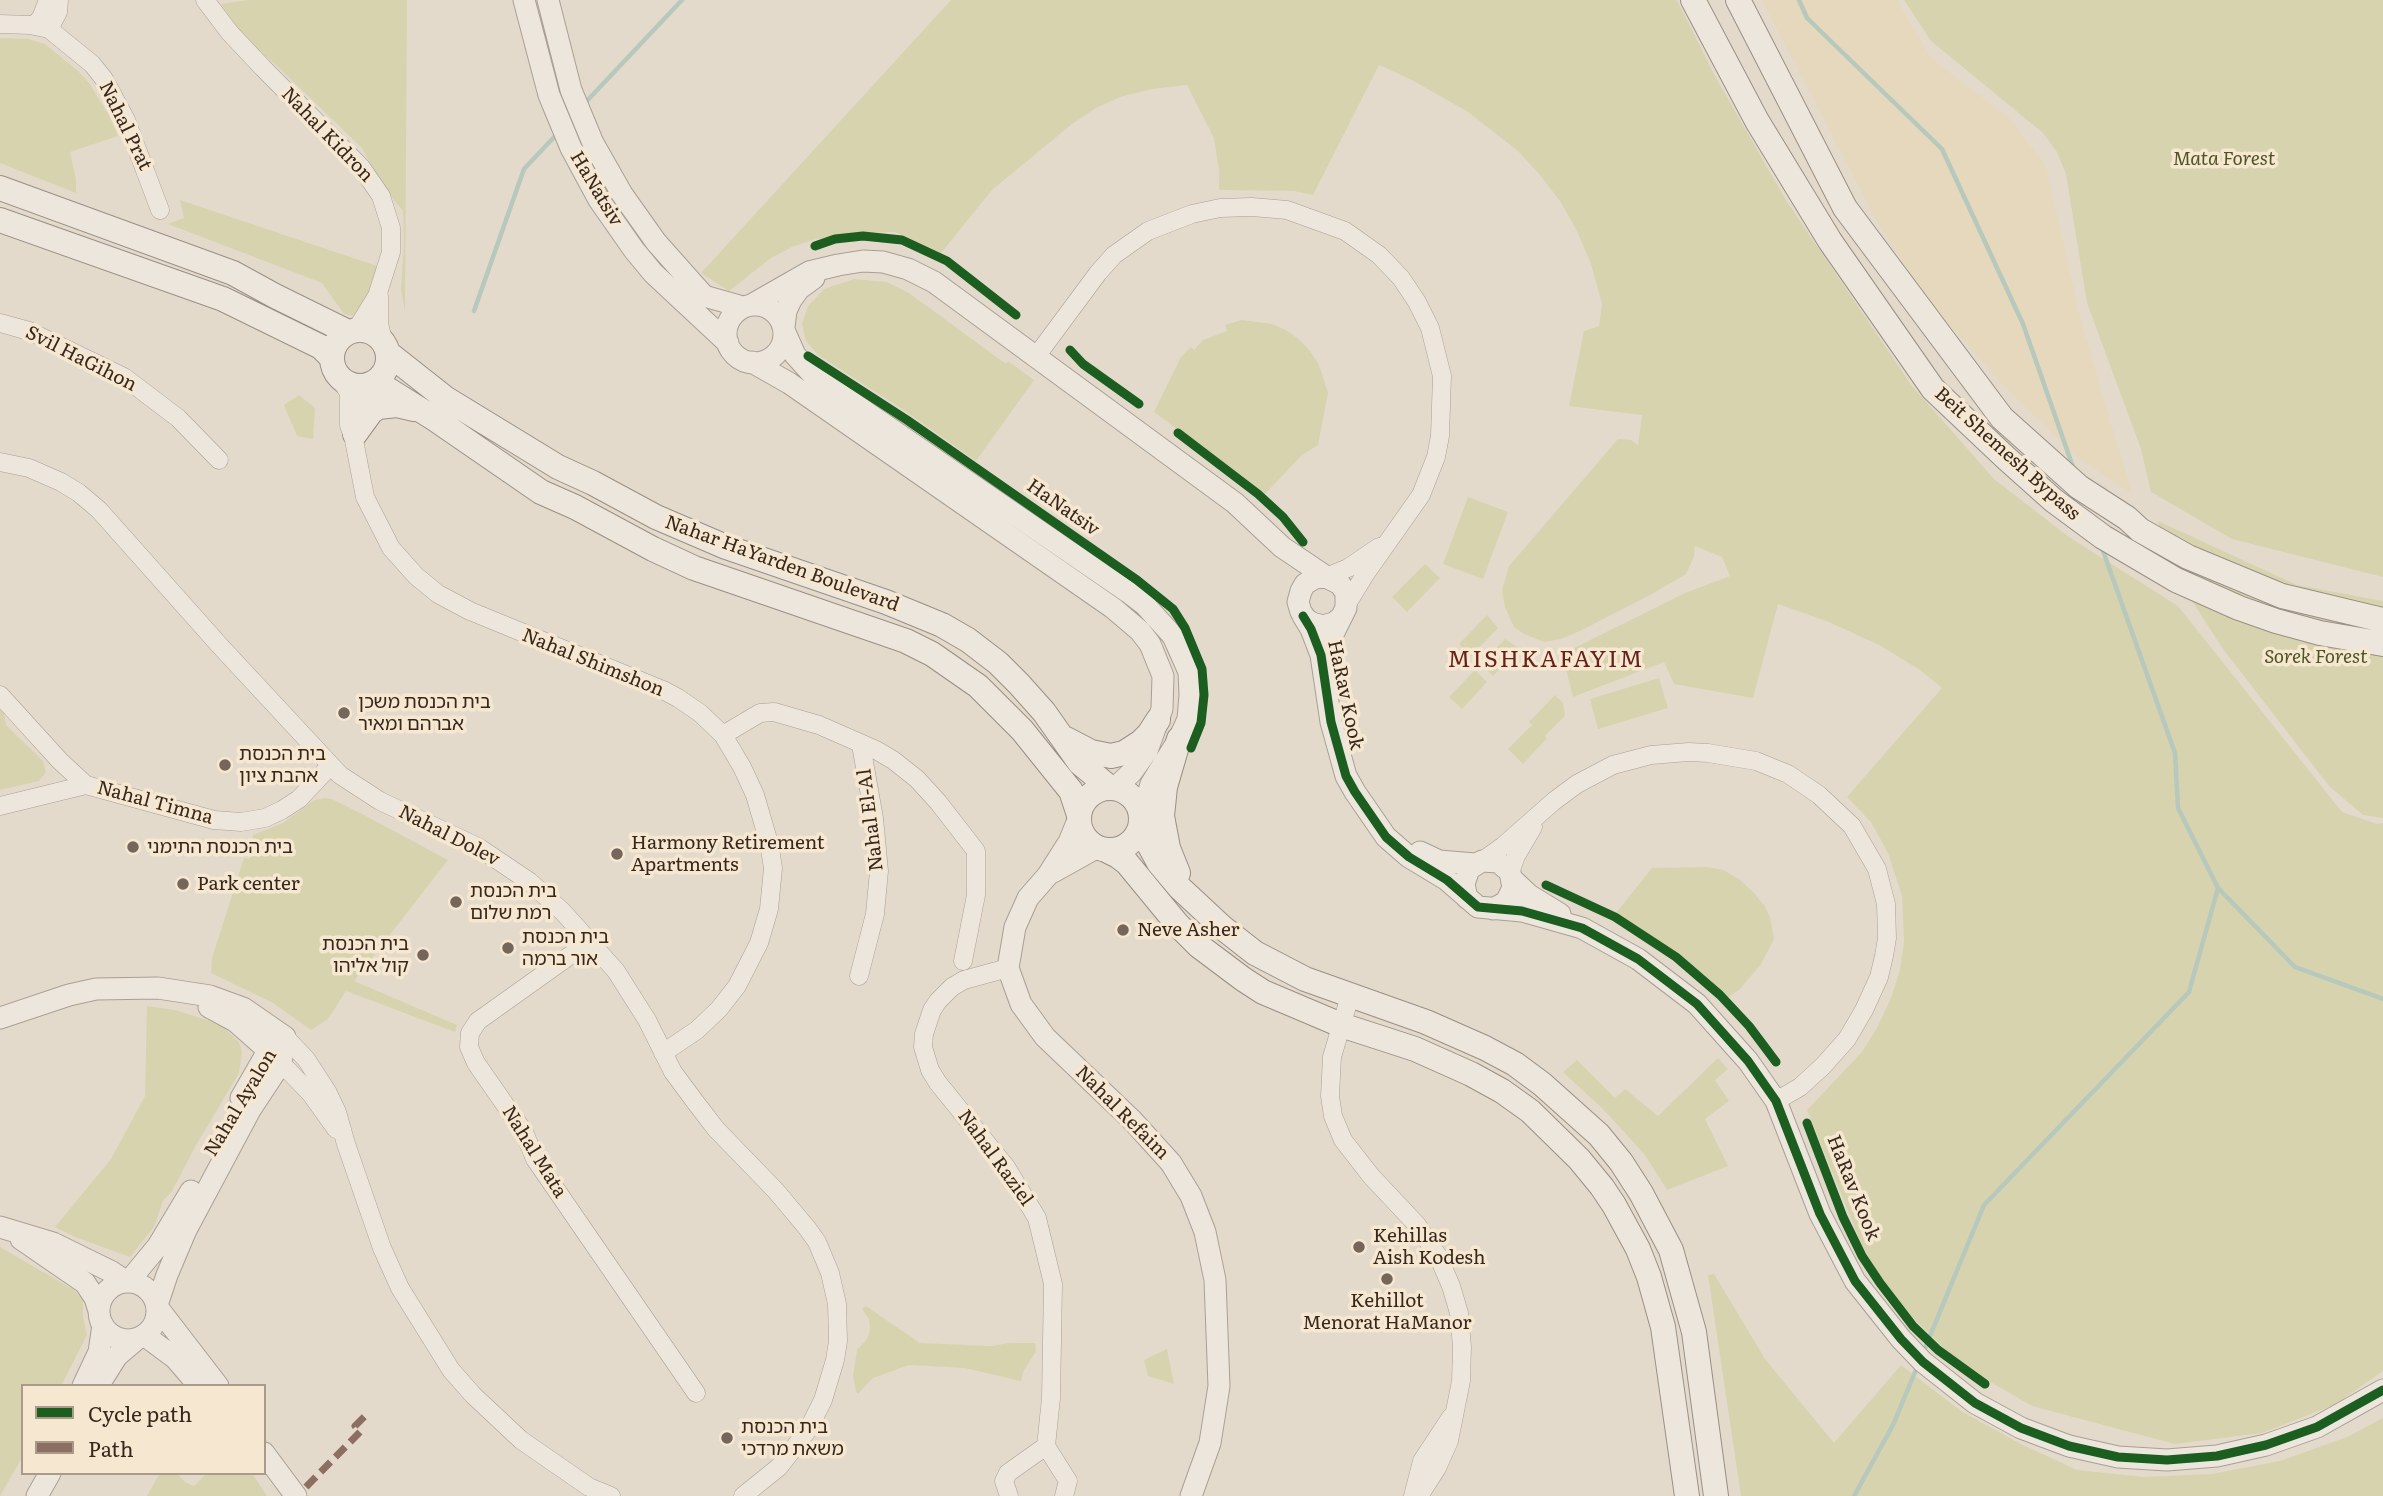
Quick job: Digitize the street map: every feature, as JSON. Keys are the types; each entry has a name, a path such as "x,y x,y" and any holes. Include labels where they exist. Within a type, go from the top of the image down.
{"main road":[{"name":"Beit Shemesh Bypass","path":"1693,0 1757,121 1830,241 1933,389 2006,458 2053,500 2103,537 2148,566 2185,585 2276,621 2320,633 2383,644"},
{"name":"Beit Shemesh Bypass","path":"1738,0 1845,208 2002,418 2079,487 2127,518 2140,530 2188,557 2282,596 2383,620"},
{"path":"0,188 233,273 275,296 352,331 373,332 385,347 386,370 374,383 352,385 321,347 223,299 0,220"},
{"path":"335,366 335,346 352,331"},
{"name":"Nahar HaYarden Boulevard","path":"385,347 445,398 558,467 656,517 703,539 886,602 942,625 968,640 998,663 1031,698 1080,763 1112,788"},
{"name":"Nahar HaYarden Boulevard","path":"374,383 424,412 541,492 653,549 694,568 906,641 932,654 978,686 1022,730 1071,791 1079,817"},
{"path":"354,437 371,412 381,407 397,405 424,412"},
{"path":"1063,737 1091,752 1111,755 1124,753 1150,734 1158,720"},
{"path":"1179,739 1165,787 1162,816 1173,863 1197,903"},
{"path":"1687,1496 1661,1317 1638,1249 1602,1187 1557,1136 1530,1111 1502,1091 1437,1058 1341,1025 1263,992 1219,962 1178,925 1127,863 1084,838 1079,817 1087,797 1100,789 1112,788 1124,791 1135,800 1141,823 1159,863 1180,888 1255,953 1305,979 1426,1022 1485,1048 1515,1064 1573,1110 1599,1135 1621,1162 1671,1250 1694,1332 1716,1496"},
{"path":"1101,849 1115,850 1129,845 1136,837 1141,823"}],"street":[{"path":"42,27 41,18 48,0"},
{"path":"0,24 42,27 58,12 59,0"},
{"name":"Nahal Kidron","path":"205,0 230,33 361,167 376,186 391,228 391,252 379,292 368,313 352,331"},
{"name":"HaNatsiv","path":"524,0 540,68 555,113 599,200 653,272 728,343"},
{"name":"HaNatsiv","path":"548,0 571,90 593,143 622,194 656,242 704,296 748,305"},
{"name":"Nahal Prat","path":"42,27 79,52 104,79 126,120 160,210"},
{"path":"1035,358 1114,255 1132,241 1165,223 1220,208 1252,207 1287,210 1318,219 1354,236 1380,255 1401,278 1418,302 1430,328 1442,376 1438,446 1421,495 1391,539 1366,573 1344,611 1331,624 1323,626 1312,623 1301,607 1303,587 1308,582 1348,568 1391,539"},
{"name":"HaRav Kook","path":"748,305 809,272 838,265 863,261 883,262 908,269 934,282 1235,503 1298,559 1326,577"},
{"name":"HaRav Kook","path":"784,329 788,305 799,289 838,265"},
{"name":"Nahal Kidron","path":"379,292 379,323 385,347"},
{"path":"752,362 764,361 776,354 783,343 784,329 776,313 764,306 748,305 734,313 727,325 728,343 738,358 752,362 789,383 1127,618 1150,644 1163,676 1162,709 1147,751 1132,772 1112,788"},
{"name":"Svil HaGihon","path":"0,323 29,331 124,377 178,418 219,460"},
{"name":"HaNatsiv","path":"784,329 798,360 821,381 1128,592 1173,636 1189,672 1188,719 1179,739 1151,783 1141,823"},
{"name":"Nahal Shimshon","path":"335,366 349,394 349,425 354,437 365,497 391,548 416,576 438,594 534,639 663,690 699,713 723,735 742,767 765,822 773,868 769,909 759,943 737,986 719,1009 697,1030 663,1053"},
{"name":"Nahal Shimshon","path":"354,437 374,383"},
{"name":"Nahal Dolev","path":"0,462 29,468 61,482 99,510 340,775 380,801 473,844 530,882 589,939 616,971 647,1020 673,1072 716,1129 807,1228 817,1242 831,1273 837,1304 838,1341 835,1360 823,1399 798,1445 779,1467 743,1496"},
{"name":"HaRav Kook","path":"1267,533 1289,572 1316,639 1325,671 1331,722 1341,761 1355,792 1397,848 1447,880 1467,898"},
{"path":"1326,577 1342,587 1346,593 1344,611"},
{"name":"HaRav Kook","path":"1325,671 1330,639 1344,611"},
{"name":"Nahal Timna","path":"0,695 60,761 86,785 200,817 241,822 265,818 299,799 330,766"},
{"path":"723,735 760,713 774,712 819,725 861,746 876,750 917,779 976,851 976,895 963,961"},
{"name":"Nahal El-Al","path":"859,976 874,914 879,871 874,818 861,746"},
{"path":"1545,810 1526,836 1511,876 1511,895 1506,902 1493,909 1478,907 1467,898 1464,884 1465,877 1479,862 1503,846 1545,810 1577,784 1613,765 1650,755 1689,752 1743,758 1788,774 1819,795 1852,826 1877,869 1886,904 1887,938 1879,977 1847,1039 1800,1087 1776,1101"},
{"path":"52,793 63,784 64,769 60,761"},
{"name":"Nahal Timna","path":"0,806 86,785"},
{"name":"Nahal Refaim","path":"1079,817 1069,842 1020,913 1008,968 1021,1004 1045,1037 1132,1120 1171,1163 1191,1196 1205,1232 1215,1280 1219,1386 1210,1443 1191,1496"},
{"name":"HaRav Kook","path":"1377,824 1427,857 1452,863 1479,862"},
{"name":"Nahal Refaim","path":"1048,875 1101,849"},
{"path":"1479,862 1498,862 1511,876"},
{"name":"HaRav Kook","path":"1511,876 1529,895 1576,926"},
{"name":"HaRav Kook","path":"1493,909 1522,911 1576,926 1598,936 1638,959 1697,1004 1748,1062 1776,1101 1826,1228 1845,1266 1867,1298 1901,1339 1948,1383 2021,1428 2069,1446 2118,1457 2167,1460 2217,1456 2266,1445 2317,1427 2383,1390"},
{"name":"Nahal Mata","path":"589,939 478,1021 470,1033 469,1048 476,1063 524,1132 535,1159 696,1393"},
{"name":"Nahal Raziel","path":"1008,968 964,981 938,1000 928,1020 923,1047 930,1070 938,1083 1006,1167 1037,1218 1054,1292 1051,1398 1046,1446"},
{"path":"0,1018 96,989 158,988 211,996 243,1008 285,1037 318,1074 337,1112 382,1248 400,1288 451,1370 473,1395 521,1440 589,1487 611,1496"},
{"path":"176,992 235,1021 311,1094 346,1144"},
{"path":"1350,996 1332,1057 1330,1076 1333,1116 1343,1140 1371,1176 1417,1225 1438,1256 1459,1313 1462,1347 1457,1408 1450,1441 1419,1496"},
{"name":"Nahal Ayalon","path":"157,1307 186,1230 250,1110 285,1037"},
{"name":"Nahal Ayalon","path":"128,1282 158,1246 275,1057"},
{"path":"4,1228 53,1243 128,1282"},
{"path":"4,1228 85,1283 95,1298 108,1333 119,1339 141,1337 175,1357 197,1384"},
{"path":"84,1384 99,1352 104,1293 117,1284 128,1282 148,1289 157,1307 216,1384"},
{"path":"99,1384 117,1356 155,1324 157,1307"},
{"path":"1413,1496 1422,1461 1457,1408"},
{"path":"1009,1496 1004,1480 1007,1473 1046,1446 1068,1481 1064,1496"},
{"path":"266,1456 296,1496"},
{"path":"23,1496 34,1475"},
{"path":"37,1496 49,1475"},
{"path":"264,1475 279,1496"}],"shaded area":[{"path":"1762,0 1897,0 1931,58 2011,120 2046,166 2081,321 2132,494 2076,456 2000,382 1927,299 1877,222"}],"green space":[{"path":"248,0 407,0 405,311 401,290 403,211 381,184 362,148 275,64 247,42 221,4"},
{"path":"951,0 1677,0 1716,78 1787,202 1912,386 1994,479 2069,537 2178,606 2342,812 2377,824 2383,823 2383,1371 2334,1405 2262,1433 2175,1444 2032,1406 1980,1376 1946,1350 1901,1306 1861,1243 1807,1110 1862,1052 1878,1026 1900,970 1904,942 1902,896 1888,853 1871,822 1847,797 1942,688 1920,670 1881,646 1829,622 1778,604 1753,698 1674,684 1664,662 1573,697 1562,654 1685,593 1730,576 1722,557 1695,546 1694,557 1686,574 1580,631 1544,642 1514,627 1505,607 1502,590 1509,566 1618,439 1631,440 1638,445 1642,415 1569,406 1584,331 1599,326 1602,304 1591,264 1560,201 1540,175 1518,151 1468,112 1412,80 1379,65 1313,195 1294,191 1219,190 1214,138 1187,85 1152,89 1120,97 1096,108 1072,124 992,190 941,253 895,232 853,233 812,240 792,247 771,258 729,291 701,273"},
{"name":"Mata Forest","path":"1904,0 2383,0 2383,577 2232,539 2151,492 2141,449 2087,303 2066,174 2057,152 2043,133 1931,41"},
{"path":"0,38 29,39 45,44 89,83 109,115 118,136 70,152 76,193 0,163"},
{"path":"180,200 377,266 373,289 365,305 353,316 344,314 322,283 168,224 184,218"},
{"path":"854,279 887,282 909,293 1006,364 1008,361 1034,380 976,461 818,355 806,341 802,324 808,306 824,289"},
{"path":"1242,320 1272,324 1300,340 1319,365 1328,393 1318,445 1302,455 1265,494 1154,412 1181,357 1191,347 1194,350 1203,340 1227,331 1225,325"},
{"path":"299,395 315,408 313,439 297,436 284,405"},
{"path":"1468,497 1508,512 1483,579 1443,564"},
{"name":"Sorek Forest","path":"2158,521 2297,585 2383,601 2383,818 2363,815 2329,786 2223,649 2172,570"},
{"path":"1425,564 1440,578 1407,612 1392,597"},
{"path":"1487,615 1498,628 1471,656 1459,644"},
{"path":"1505,639 1519,648 1493,676 1481,664"},
{"path":"1475,670 1487,682 1462,709 1449,697"},
{"path":"1659,678 1668,708 1598,729 1590,699"},
{"path":"1555,695 1563,703 1565,716 1523,764 1508,749 1532,725 1529,722"},
{"path":"0,709 4,712 6,725 43,761 46,772 39,781 0,790"},
{"path":"325,798 364,815 448,860 354,981 457,1025 455,1032 346,991 328,1019 311,1030 273,1003 211,973 212,958 244,858 250,859 253,835 283,823 314,800"},
{"path":"1708,867 1723,870 1739,879 1753,892 1770,917 1774,939 1761,964 1740,989 1727,998 1672,950 1616,913 1652,868"},
{"path":"147,1006 175,1010 223,1027 239,1042 242,1052 239,1073 172,1191 163,1201 154,1227 130,1257 55,1227 111,1159 145,1096"},
{"path":"1718,1058 1728,1069 1715,1080 1729,1101 1705,1119 1728,1166 1667,1190 1645,1155 1606,1112 1563,1072 1577,1060 1615,1098 1625,1089 1658,1116"},
{"path":"0,1247 74,1290 83,1301 87,1335 62,1384 21,1384 21,1459 0,1496"},
{"path":"1714,1274 1765,1359 1834,1443 1901,1365 1961,1411 2019,1443 2077,1470 2144,1477 2212,1474 2280,1461 2347,1437 2383,1418 2383,1496 1741,1496 1708,1275"},
{"path":"866,1306 920,1343 992,1346 1035,1343 1036,1351 1023,1372 1021,1381 965,1368 909,1365 873,1378 858,1394 853,1375 857,1350 867,1339 870,1330 869,1319 862,1309"},
{"path":"1167,1349 1174,1384 1148,1376 1144,1360"},
{"path":"159,1475 178,1475 194,1486 205,1475 253,1475 267,1496 147,1496"}],"waterway":[{"path":"584,104 682,0"},
{"path":"1799,0 1807,18 1942,149 2023,324 2074,470"},
{"path":"474,311 524,169 557,134"},
{"path":"2102,548 2175,753 2178,808 2218,888 2295,967 2383,999"},
{"path":"1923,1353 1984,1205 2189,992 2218,888"},
{"path":"1854,1496 1893,1425 1918,1365"}],"marked path":[{"path":"306,1487 360,1432 355,1426 367,1414"}],"cycle path":[{"path":"815,246 835,239 863,236 902,240 947,261 1016,315"},
{"path":"1070,350 1083,364 1139,404"},
{"path":"808,356 907,420 1137,580 1173,609 1185,628 1202,669 1204,695 1201,723 1191,748"},
{"path":"1178,433 1258,494 1283,517 1303,542"},
{"path":"1303,616 1321,655 1331,722 1346,776 1386,837 1409,857 1447,880 1478,907 1522,911 1582,928 1638,959 1697,1004 1748,1061 1776,1101 1820,1214 1855,1281 1923,1362 1975,1403 2021,1428 2069,1446 2118,1457 2167,1460 2217,1456 2266,1445 2317,1427 2383,1390"},
{"path":"1546,885 1615,917 1676,957 1720,995 1749,1026 1776,1062"},
{"path":"1807,1123 1843,1217 1862,1256 1880,1283 1913,1326 1938,1350 1985,1384"}],"place":[{"name":"בית הכנסת משכן אברהם ומאיר","path":"344,713"},
{"name":"בית הכנסת אהבת ציון","path":"225,765"},
{"name":"בית הכנסת התימני","path":"133,847"},
{"name":"Harmony Retirement Apartments","path":"617,854"},
{"name":"Park center","path":"183,884"},
{"name":"בית הכנסת רמת שלום","path":"456,902"},
{"name":"Neve Asher","path":"1123,930"},
{"name":"בית הכנסת אור ברמה","path":"508,948"},
{"name":"בית הכנסת קול אליהו","path":"423,955"},
{"name":"Kehillas Aish Kodesh","path":"1359,1247"},
{"name":"Kehillot Menorat HaManor","path":"1387,1279"},
{"name":"בית הכנסת משאת מרדכי","path":"727,1438"}],"district":[{"name":"MISHKAFAYIM","path":"1546,660"}]}
